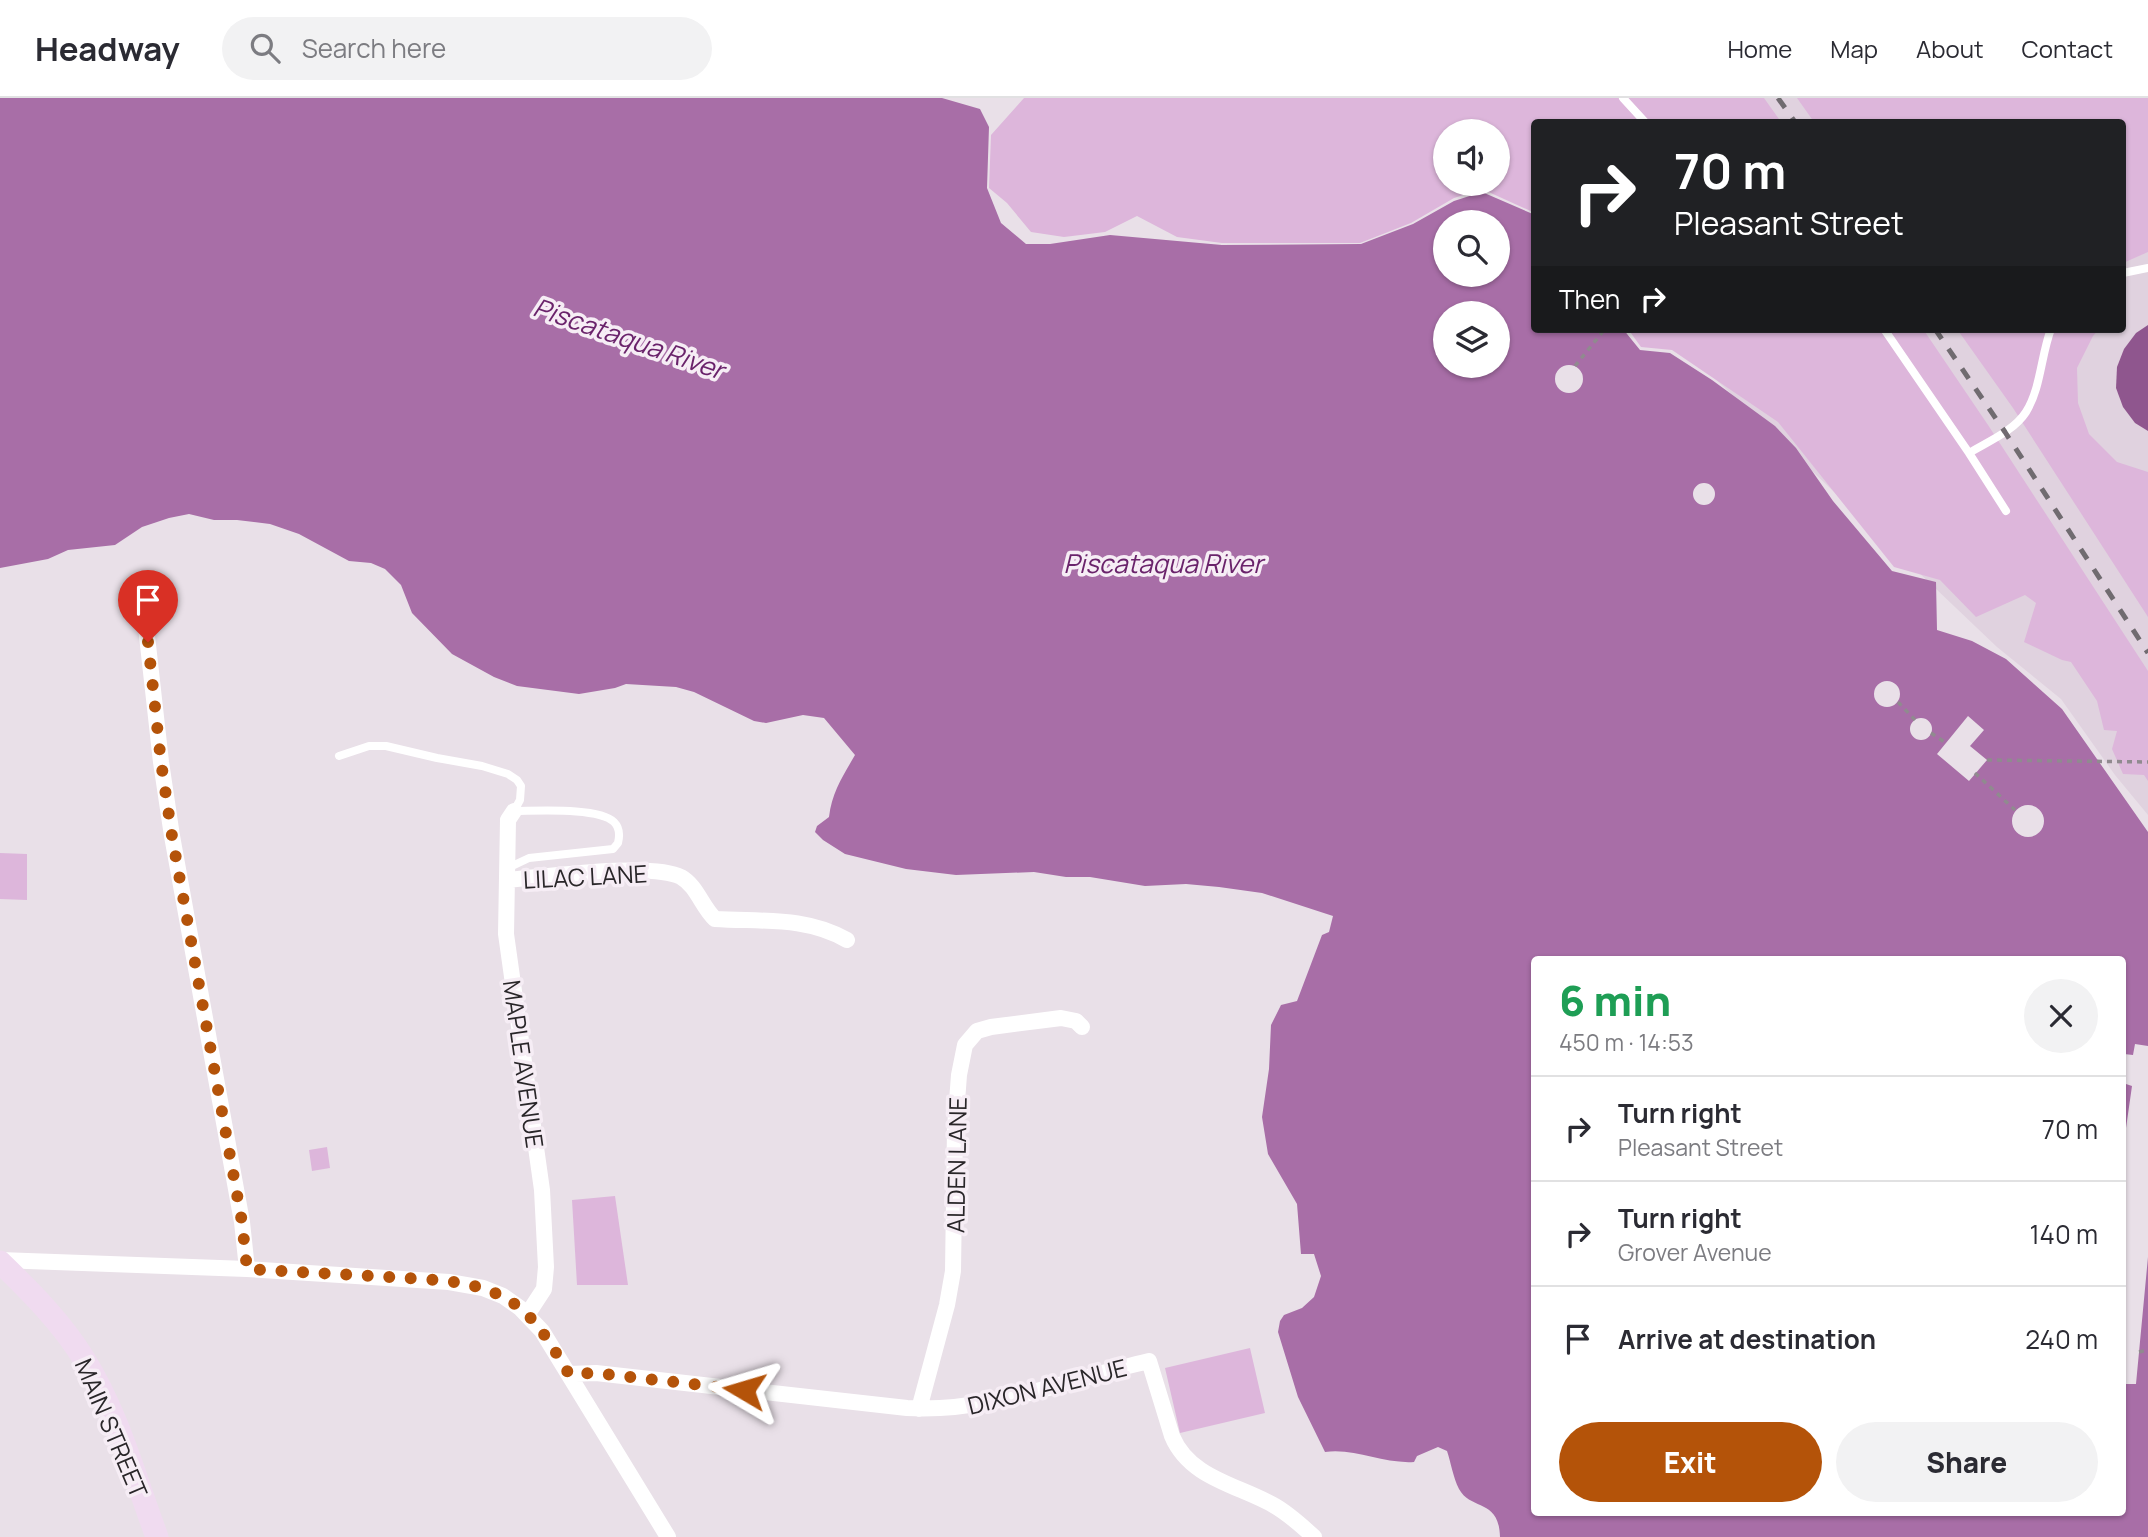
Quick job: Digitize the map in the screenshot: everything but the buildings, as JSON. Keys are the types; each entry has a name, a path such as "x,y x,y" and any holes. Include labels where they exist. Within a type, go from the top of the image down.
{"main road":[{"name":"MAIN STREET","path":"0,1261 51,1314 86,1361 110,1411 157,1537"}],"street":[{"path":"145,618 161,762 242,1222 247,1269"},
{"name":"MAPLE AVENUE","path":"514,811 508,820 506,934 542,1190 546,1267 544,1289 527,1315"},
{"name":"LILAC LANE","path":"507,874 642,870 674,874 689,883 715,919 797,921 815,925 847,940"},
{"name":"ALDEN LANE","path":"919,1409 952,1279 955,1128 959,1075 965,1045 972,1035 991,1027 1061,1018 1076,1021 1082,1027"},
{"path":"0,1261 364,1275 467,1284 503,1296 542,1331 668,1537"},
{"name":"DIXON AVENUE","path":"569,1374 596,1373 919,1409 976,1405 1149,1361 1172,1436 1186,1460 1207,1474 1276,1506 1314,1537"}],"lane":[{"path":"1623,98 1641,119"},
{"path":"2126,272 2148,268"},
{"path":"1887,333 2006,511"},
{"path":"1969,453 2005,432 2025,413 2050,333"},
{"path":"339,756 369,746 386,746 498,770 517,780 521,786 520,800 514,811 593,814 613,820 618,828 620,837 613,849 529,858 507,874"}],"path":[{"path":"1575,366 1602,333"},
{"path":"1898,702 1915,720"},
{"path":"1931,733 1946,743"},
{"path":"1987,760 2148,762"},
{"path":"1975,773 2015,810"},
{"path":"2139,1352 2148,1350"}],"shaded area":[{"path":"1024,98 1764,98 1779,119 1531,119 1531,211 1497,196 1510,196 1510,119 1433,119 1433,196 1460,196 1411,223 1360,243 1222,243 1177,237 1137,216 1105,232 1064,237 1031,232 1007,203 989,188 991,135"},
{"path":"1740,98 2148,98 2148,815 2115,775 2061,699 1997,647 1667,333 2126,333 2126,119 1719,119"},
{"path":"1797,98 2148,98 2148,252 2126,262 2126,119 1812,119"},
{"path":"1631,333 1926,333 2148,671 2148,781 2144,775 2123,774 2112,749 2117,731 2104,730 2097,701 2071,662 2024,642 2036,603 2025,595 1976,617 1940,580 1894,567 1778,422 1672,350 1641,347"},
{"path":"1960,333 2096,333 2077,368 2078,403 2089,434 2117,462 2148,472 2148,617 2013,408"},
{"path":"0,853 27,854 27,900 0,899"},
{"path":"327,1147 330,1168 312,1171 309,1150"},
{"path":"615,1196 628,1285 577,1285 572,1200"},
{"path":"1250,1348 1265,1413 1180,1433 1165,1368"}],"water":[{"name":"Piscataqua River","path":"0,98 942,98 980,109 989,127 987,188 1001,223 1026,244 1050,244 1110,235 1222,245 1361,244 1413,224 1433,213 1433,287 1510,287 1510,210 1438,210 1470,196 1491,196 1531,213 1531,333 1626,333 1640,350 1670,353 1775,426 1796,448 1833,501 1892,571 1936,582 1937,630 1972,641 2006,659 2062,709 2148,832 2148,1537 1500,1537 1495,1516 1490,1510 1464,1496 1459,1489 1447,1451 1438,1447 1417,1456 1414,1462 1391,1461 1348,1452 1325,1452 1298,1397 1278,1332 1284,1315 1302,1308 1314,1297 1321,1276 1314,1254 1301,1254 1297,1204 1268,1154 1262,1117 1269,1069 1271,1025 1281,1005 1297,1001 1322,935 1329,932 1333,916 1262,893 1219,887 1186,884 1145,886 1034,872 956,875 906,869 845,854 815,832 817,826 829,817 835,792 855,755 824,718 803,715 766,723 754,721 694,692 676,687 626,684 579,694 517,686 452,654 412,613 401,585 385,569 371,563 349,561 299,534 270,524 214,520 189,514 142,527 115,545 68,550 48,559 0,568"}],"pier":[{"path":"1569,365 1579,369 1583,379 1579,389 1569,393 1559,389 1555,379 1559,369"},
{"path":"1704,483 1712,486 1715,494 1712,502 1704,505 1696,502 1693,494 1696,486"},
{"path":"1887,681 1896,685 1900,694 1896,703 1887,707 1878,703 1874,694 1878,685"},
{"path":"1968,716 1984,730 1970,746 1987,760 1969,781 1937,754"},
{"path":"1921,718 1929,721 1932,729 1929,737 1921,740 1913,737 1910,729 1913,721"},
{"path":"2028,805 2039,810 2044,821 2039,832 2028,837 2017,832 2012,821 2017,810"},
{"path":"2135,1044 2148,1046 2148,1257 2136,1384 2126,1384 2126,1128 2132,1086 2126,1084 2126,1054 2133,1055"}],"railway":[{"path":"1778,98 1793,119"},
{"path":"1938,333 2148,653"}],"route":[{"path":"148,642 172,836 242,1222 247,1269 467,1284 503,1296 520,1307 542,1331 569,1374 596,1373 744,1390"}]}
